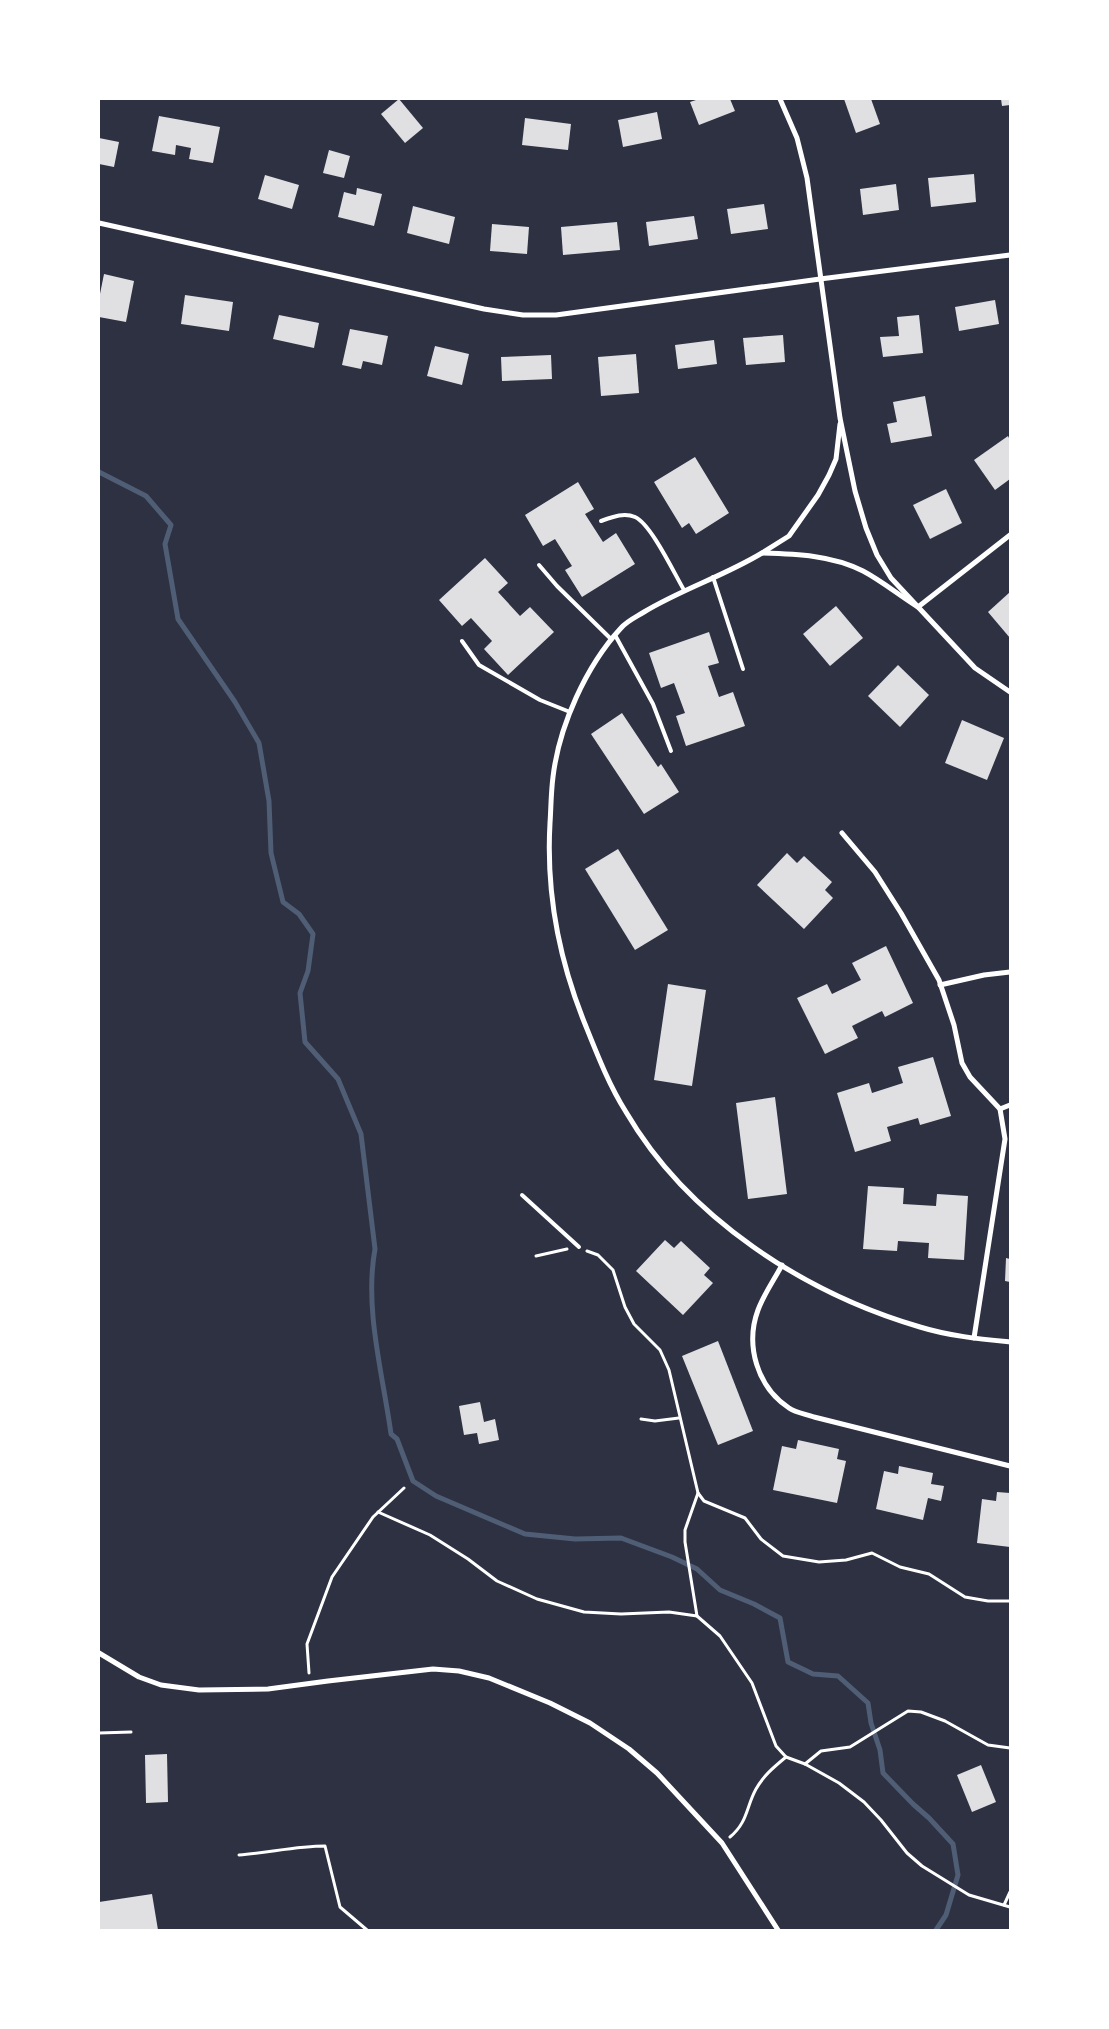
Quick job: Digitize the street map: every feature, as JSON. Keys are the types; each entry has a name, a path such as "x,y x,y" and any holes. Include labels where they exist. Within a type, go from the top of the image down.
{"street":[{"path":"780,99 797,138 807,178 840,418 855,491 866,528 877,556 891,578 975,668 1010,692"},
{"path":"99,223 484,309 523,316 556,315 629,306 1010,255"},
{"path":"840,418 836,459 822,488 789,536 736,569 684,590 660,602 623,625 591,666 570,712 553,776 548,849 553,913 570,985 595,1050 626,1113 667,1168 702,1205 743,1241 782,1265 856,1305 922,1328 974,1338 1010,1342"},
{"path":"918,608 1010,535"},
{"path":"762,553 816,556 839,562 863,571 918,608"},
{"path":"842,833 875,872 901,913 940,985 954,1025 962,1063 970,1077 1000,1109 1006,1139 974,1338"},
{"path":"940,985 984,975 1010,972"},
{"path":"1000,1109 1010,1105"},
{"path":"782,1265 758,1310 754,1329 754,1354 758,1370 764,1383 777,1398 790,1409 814,1417 1010,1466"},
{"path":"99,1653 138,1677 160,1685 199,1690 268,1690 310,1683 433,1669 459,1671 489,1678 550,1703 590,1723 629,1749 658,1773 722,1843 778,1930"}],"lane":[{"path":"601,521 618,515 634,516 646,524 684,590"},
{"path":"539,565 557,586 613,637 653,704 671,751"},
{"path":"713,578 743,669"},
{"path":"462,641 479,665 540,700 570,712"},
{"path":"1003,1152 1010,1153"},
{"path":"522,1195 579,1247"}],"path":[{"path":"536,1256 579,1247 598,1255 613,1270 625,1307 634,1324 660,1350 669,1370 698,1494 704,1500 745,1518 761,1539 782,1556 819,1562 846,1560 872,1553 900,1567 929,1574 965,1597 988,1601 1010,1601"},
{"path":"641,1419 655,1421 679,1418"},
{"path":"310,1683 307,1644 332,1578 378,1512 404,1488"},
{"path":"697,1616 685,1542 685,1530 698,1494"},
{"path":"378,1512 430,1535 468,1559 497,1581 537,1599 584,1612 621,1614 669,1612 697,1616 720,1636 752,1683 776,1746 786,1757 805,1764 839,1783 864,1802 907,1853 922,1866 970,1895 1010,1907"},
{"path":"805,1764 821,1751 850,1746 866,1738 908,1711 921,1712 945,1721 988,1744 1010,1748"},
{"path":"99,1733 131,1732"},
{"path":"722,1843 737,1831 744,1821 755,1791 765,1775 786,1757"},
{"path":"239,1855 272,1853 304,1846 325,1846 340,1907 368,1930"},
{"path":"1004,1905 1010,1892"}],"building":[{"path":"399,99 423,128 405,143 381,114"},
{"path":"699,99 730,99 735,111 699,125 690,102"},
{"path":"844,99 871,99 880,124 856,133"},
{"path":"1001,99 1010,99 1010,105 1002,106"},
{"path":"657,112 662,139 623,147 618,120"},
{"path":"159,116 220,127 213,163 189,159 191,148 176,145 175,155 152,151"},
{"path":"525,118 571,124 568,150 522,145"},
{"path":"99,138 119,142 114,167 99,164"},
{"path":"329,150 350,156 344,178 323,173"},
{"path":"974,174 976,202 931,207 928,178"},
{"path":"265,175 299,185 292,209 258,199"},
{"path":"896,184 899,210 863,215 860,189"},
{"path":"357,188 382,194 374,226 338,217 344,192 356,195"},
{"path":"764,204 768,229 731,234 727,209"},
{"path":"413,206 455,217 449,244 407,233"},
{"path":"694,216 698,239 649,246 646,222"},
{"path":"617,222 620,250 563,255 561,227"},
{"path":"492,224 529,227 527,254 490,251"},
{"path":"104,274 134,281 126,322 99,317 99,299"},
{"path":"185,295 233,302 229,331 181,324"},
{"path":"995,300 999,324 959,331 955,307"},
{"path":"279,315 319,323 314,348 273,339"},
{"path":"919,315 923,353 883,357 880,337 899,336 897,317"},
{"path":"350,329 388,336 382,365 363,361 361,369 342,365"},
{"path":"783,335 785,362 746,365 743,338"},
{"path":"714,340 717,364 678,369 675,345"},
{"path":"435,346 469,354 462,385 427,376"},
{"path":"636,354 639,393 601,396 598,357"},
{"path":"551,355 552,379 502,381 501,357"},
{"path":"925,396 932,436 891,443 887,424 897,422 893,402"},
{"path":"1008,436 1010,440 1010,479 995,490 974,460"},
{"path":"695,457 729,513 696,534 689,523 682,528 654,482"},
{"path":"578,482 594,509 585,514 603,542 616,533 635,564 582,597 565,570 572,566 555,539 543,546 525,515"},
{"path":"946,489 962,523 930,539 913,505"},
{"path":"485,558 508,583 498,592 520,616 530,607 554,632 508,675 484,649 492,641 471,618 462,626 439,600"},
{"path":"1010,592 1010,638 988,612"},
{"path":"836,606 863,638 830,666 803,634"},
{"path":"709,632 719,663 708,666 719,697 733,692 745,726 686,746 676,716 685,713 674,683 661,688 649,653"},
{"path":"898,665 929,695 900,727 868,696"},
{"path":"622,713 658,767 661,764 679,792 644,814 591,734"},
{"path":"962,720 1004,738 987,780 945,763"},
{"path":"618,849 668,930 635,950 585,869"},
{"path":"787,853 797,863 804,856 832,882 825,890 833,898 804,929 757,885"},
{"path":"886,946 913,1003 885,1017 882,1011 852,1026 858,1038 825,1054 797,998 827,984 832,994 861,980 852,963"},
{"path":"668,984 706,990 692,1086 654,1080"},
{"path":"933,1057 951,1116 920,1125 918,1118 887,1127 891,1141 855,1152 837,1093 869,1083 872,1093 903,1083 898,1067"},
{"path":"775,1097 787,1194 748,1199 736,1103"},
{"path":"868,1186 904,1188 903,1204 936,1206 937,1194 968,1196 964,1260 928,1258 929,1243 898,1241 897,1251 863,1249"},
{"path":"665,1240 674,1248 681,1241 710,1268 704,1275 713,1283 683,1315 636,1271"},
{"path":"1006,1258 1010,1259 1010,1282 1005,1281"},
{"path":"718,1341 753,1431 718,1445 682,1356"},
{"path":"480,1402 484,1422 495,1419 499,1440 479,1444 477,1433 464,1435 459,1406"},
{"path":"798,1440 839,1449 837,1459 846,1461 837,1503 773,1490 782,1446 796,1449"},
{"path":"899,1466 933,1473 931,1484 944,1486 941,1501 928,1498 923,1520 876,1509 884,1471 898,1474"},
{"path":"997,1492 1010,1493 1010,1547 977,1543 982,1499 996,1501"},
{"path":"167,1754 168,1802 146,1803 145,1755"},
{"path":"981,1765 996,1802 972,1812 957,1775"},
{"path":"152,1894 158,1930 99,1930 99,1902"}],"waterway":[{"path":"99,472 146,496 171,525 165,544 178,619 235,702 259,743 269,801 271,853 283,902 299,914 313,934 308,971 300,993 305,1042 338,1079 361,1134 375,1249 372,1295 376,1342 391,1434 397,1439 413,1481 436,1496 525,1534 575,1539 621,1538 672,1557 697,1569 720,1590 754,1604 780,1618 788,1662 813,1674 838,1676 868,1703 871,1723 880,1750 883,1773 953,1844 958,1875 946,1915 936,1930"}]}
